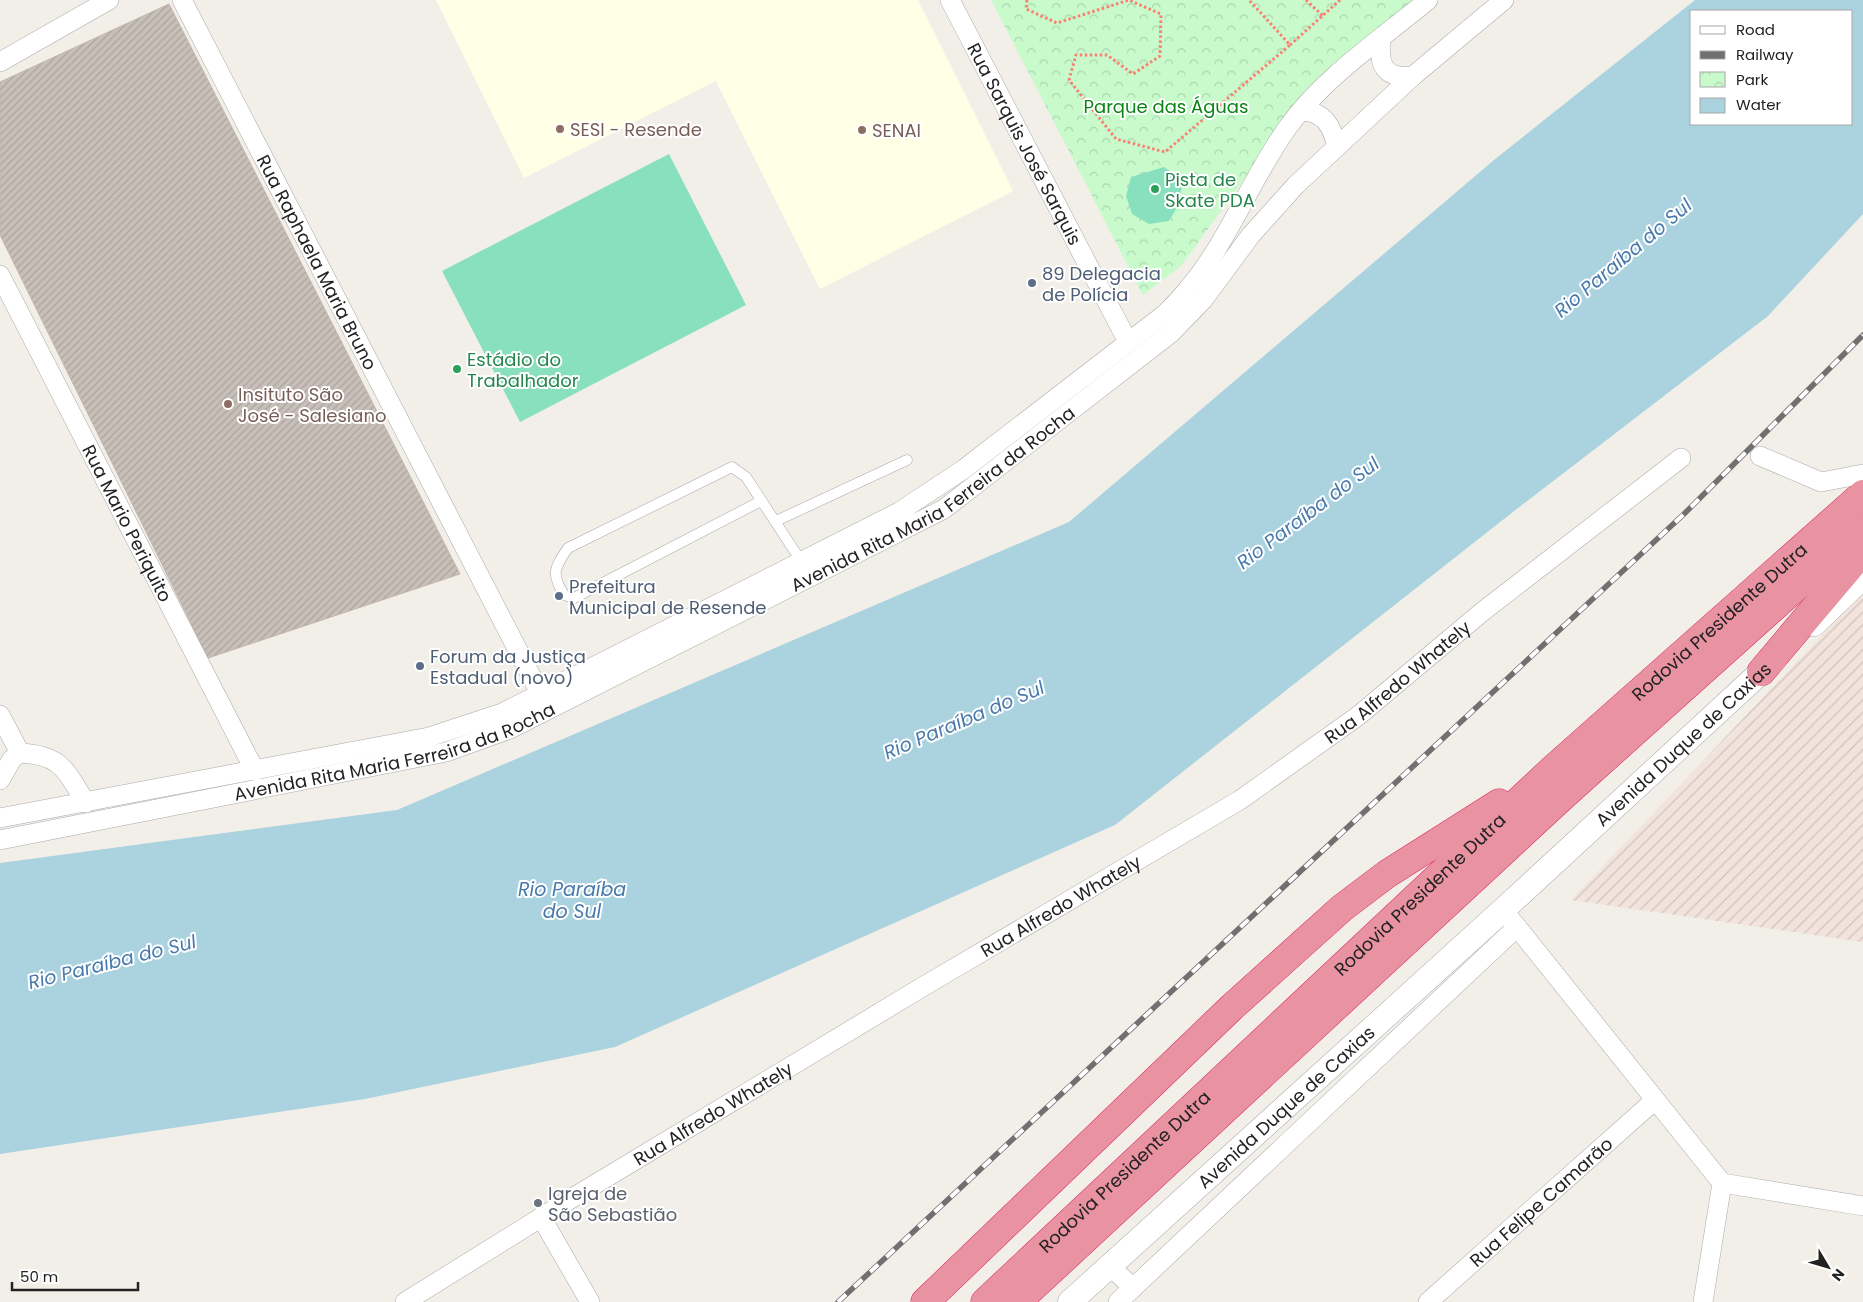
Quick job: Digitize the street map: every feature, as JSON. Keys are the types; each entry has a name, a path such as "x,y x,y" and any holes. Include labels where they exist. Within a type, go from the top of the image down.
{"highway":[{"name":"Rodovia Presidente Dutra","path":"984,1302 1555,767 1863,494"},
{"name":"Rodovia Presidente Dutra","path":"1017,1302 1562,797 1863,527"},
{"path":"1762,672 1863,551"},
{"path":"925,1302 1232,1007 1342,908 1387,874 1555,767"}],"street":[{"path":"0,62 108,0"},
{"name":"Rua Raphaela Maria Bruno","path":"182,0 542,702"},
{"name":"Rua Sarquis José Sarquis","path":"950,0 1128,342"},
{"name":"Avenida Rita Maria Ferreira da Rocha","path":"0,840 446,752 510,729 542,702 802,561 899,512 964,469 1165,314 1189,288 1221,240 1273,150 1301,111 1323,88 1428,0"},
{"name":"Avenida Rita Maria Ferreira da Rocha","path":"0,818 429,737 542,702 944,509 1171,333 1203,300 1271,210 1413,76 1504,0"},
{"path":"1381,39 1379,52 1385,70 1393,75 1413,76"},
{"path":"1301,111 1312,111 1320,114 1326,120 1337,147"},
{"name":"Rua Mario Periquito","path":"0,275 255,771"},
{"path":"1760,456 1821,482 1863,474"},
{"name":"Rua Alfredo Whately","path":"404,1302 924,986 1240,800 1358,716 1482,612 1680,458"},
{"name":"Avenida Duque de Caxias","path":"1118,1302 1762,672 1863,577"},
{"path":"0,715 20,753"},
{"path":"0,780 12,759 20,753 42,754 64,768 86,803"},
{"path":"1510,919 1722,1183 1863,1206"},
{"name":"Avenida Duque de Caxias","path":"1070,1302 1510,919"},
{"name":"Rua Felipe Camarão","path":"1428,1302 1654,1100"},
{"path":"1703,1302 1722,1183"},
{"path":"541,1217 589,1301"},
{"path":"1110,1266 1133,1288"}],"lane":[{"path":"776,522 906,460"},
{"path":"762,501 574,598 564,595 555,581 556,564 568,548 732,467 746,477 762,501 776,522 802,561"}],"path":[{"path":"1027,0 1026,9 1057,23 1129,0 1161,14 1160,56 1133,74 1107,55 1076,55 1069,80 1116,140 1165,152 1340,0"},
{"path":"1249,0 1290,45"},
{"path":"1306,0 1323,16"}],"shaded area":[{"path":"436,0 918,0 1013,191 820,289 716,81 524,178"},
{"path":"1863,592 1863,942 1571,900"}],"green space":[{"name":"Parque das Águas","path":"991,0 1420,0 1280,130 1181,266 1143,295"},
{"path":"669,154 746,305 520,422 442,271"},
{"name":"Pista de Skate PDA","path":"1164,167 1183,181 1178,206 1169,221 1149,224 1132,214 1126,196 1131,177"}],"water":[{"name":"Rio Paraíba do Sul","path":"1695,0 1863,0 1863,214 1768,316 1518,508 1115,825 615,1047 365,1099 0,1154 0,863 397,810 1069,522 1494,160"}],"building":[{"name":"Insituto São José - Salesiano","path":"169,4 460,574 208,658 0,235 0,82"}],"railway":[{"path":"838,1302 1684,514 1863,335"}],"place":[{"name":"SESI - Resende","path":"560,129"},
{"name":"SENAI","path":"862,130"},
{"name":"Pista de Skate PDA","path":"1155,189"},
{"name":"89 Delegacia de Polícia","path":"1032,283"},
{"name":"Estádio do Trabalhador","path":"457,369"},
{"name":"Insituto São José - Salesiano","path":"228,404"},
{"name":"Prefeitura Municipal de Resende","path":"559,596"},
{"name":"Forum da Justiça Estadual (novo)","path":"420,666"},
{"name":"Igreja de São Sebastião","path":"538,1203"}]}
